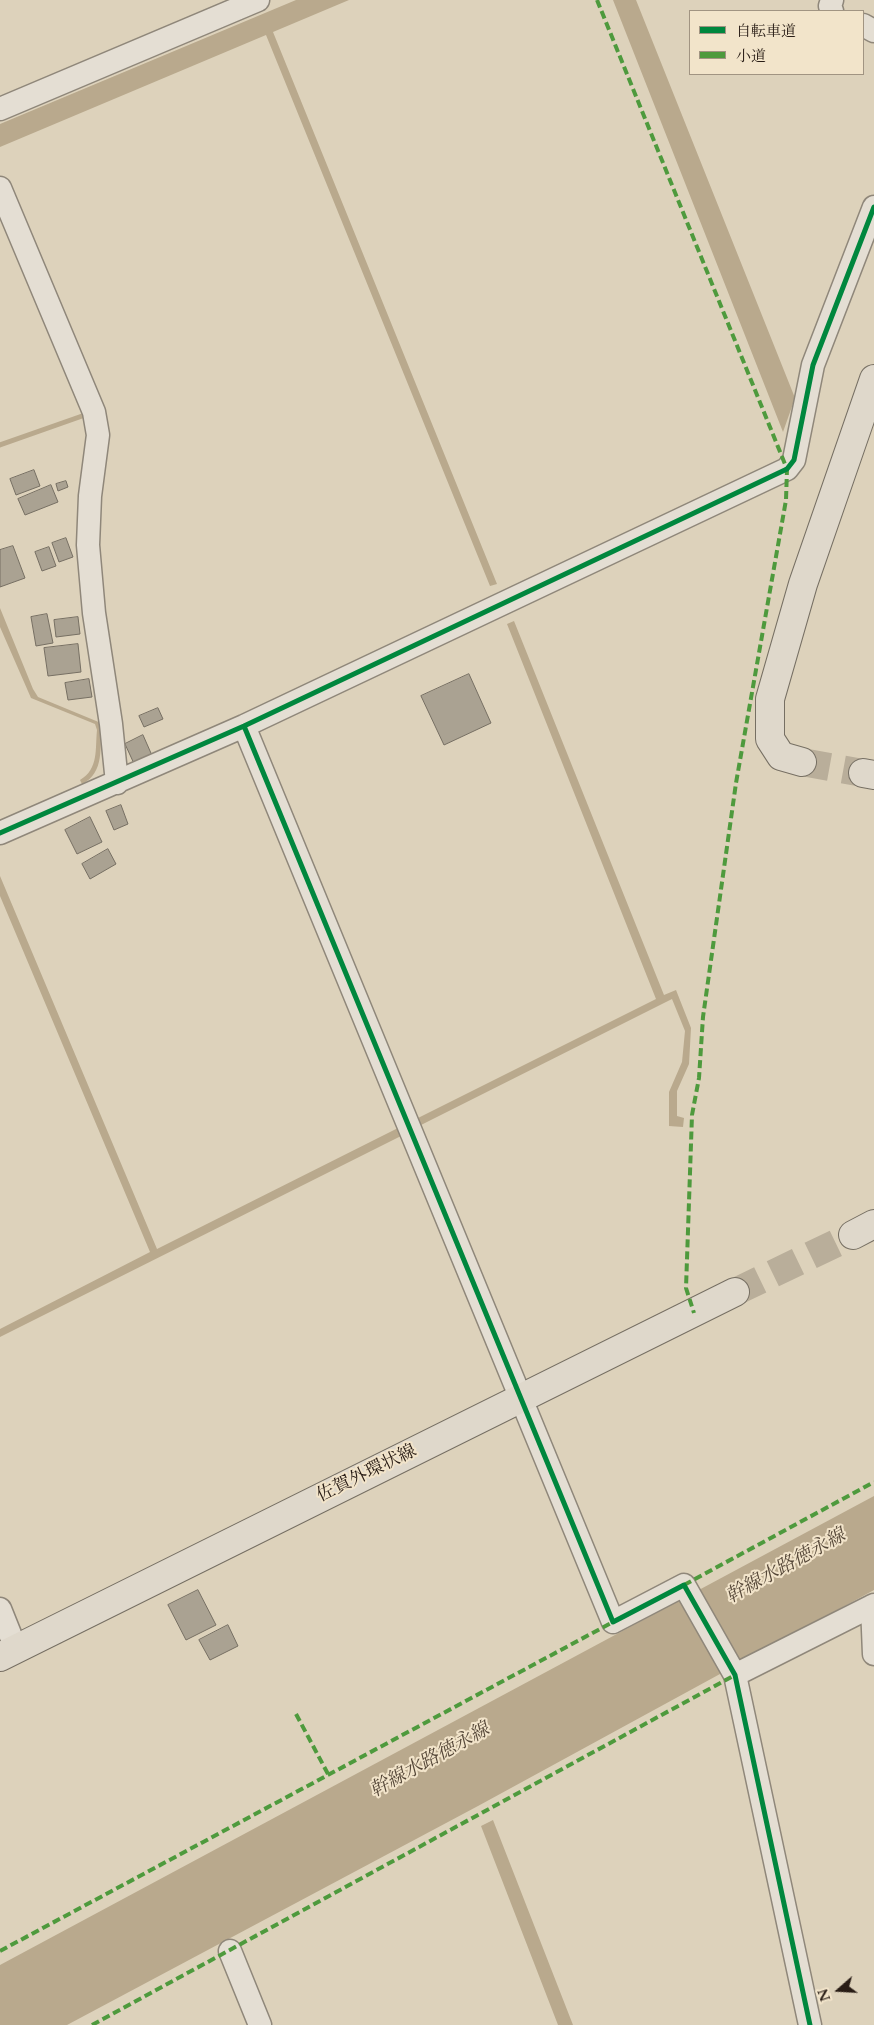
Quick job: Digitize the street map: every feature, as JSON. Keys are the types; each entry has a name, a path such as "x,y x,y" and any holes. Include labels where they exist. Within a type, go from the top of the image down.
{"main road":[{"path":"802,762 781,756 770,738 770,699 803,584 874,379"},
{"name":"佐賀外環状線","path":"8,1653 735,1292"}],"street":[{"path":"0,109 258,0"},
{"path":"0,188 94,412 98,435 90,496 88,545 94,612 111,724 117,783"},
{"path":"0,834 244,726 787,469 794,460 813,365 874,207"},
{"path":"244,726 613,1622 684,1585 735,1675 810,2025"},
{"path":"735,1675 873,1606 874,1654"},
{"path":"0,1609 8,1653"},
{"path":"230,1951 260,2025"}],"water":[{"path":"296,0 349,0 273,32 497,584 490,586 266,35 0,147 0,124"},
{"path":"613,0 636,0 795,398 783,432"},
{"path":"0,608 38,697 101,723 101,750 98,766 95,773 82,784 80,780 90,770 95,758 97,730 95,724 31,698 0,627"},
{"path":"514,621 664,995 676,990 691,1028 689,1064 677,1091 677,1116 684,1118 683,1127 669,1126 669,1092 682,1062 685,1031 672,999 419,1126 416,1119 656,999 507,624"},
{"path":"0,876 157,1249 400,1127 403,1135 0,1337 0,1329 150,1252 0,896"},
{"name":"幹線水路徳永線","path":"874,1496 874,1590 478,1806 67,2025 0,2025 0,1965"},
{"path":"493,1820 573,2025 558,2025 481,1826"}],"building":[{"path":"34,470 40,486 16,495 10,479"},
{"path":"66,481 68,487 58,491 56,484"},
{"path":"51,485 58,502 25,515 18,499"},
{"path":"66,538 73,557 59,562 52,543"},
{"path":"13,546 25,578 0,587 0,550"},
{"path":"49,547 56,566 42,571 35,552"},
{"path":"47,614 53,643 36,646 31,617"},
{"path":"78,617 80,634 56,637 54,620"},
{"path":"78,644 81,672 48,676 44,648"},
{"path":"469,674 491,723 444,745 421,696"},
{"path":"89,679 92,697 68,700 65,683"},
{"path":"158,708 163,719 144,727 139,716"},
{"path":"143,735 154,760 136,768 125,744"},
{"path":"121,805 128,824 114,830 106,811"},
{"path":"90,817 102,842 77,854 65,830"},
{"path":"108,849 116,864 90,879 82,864"},
{"path":"198,1590 216,1625 186,1640 168,1605"},
{"path":"228,1625 238,1646 210,1660 199,1640"}],"waterway":[{"path":"0,445 85,415"}],"tunnel":[{"path":"802,762 863,773"},
{"path":"735,1292 853,1235"}],"marked path":[{"path":"597,0 787,469 786,500 736,783 703,1017 699,1078 692,1115 686,1288 694,1313"},
{"path":"684,1585 874,1482"},
{"path":"0,1951 613,1622"},
{"path":"92,2025 735,1675"},
{"path":"296,1714 328,1774"}],"cycle path":[{"path":"0,833 244,726 787,469 794,460 813,365 874,207"},
{"path":"244,726 613,1622 684,1585 735,1675 810,2025"}]}
